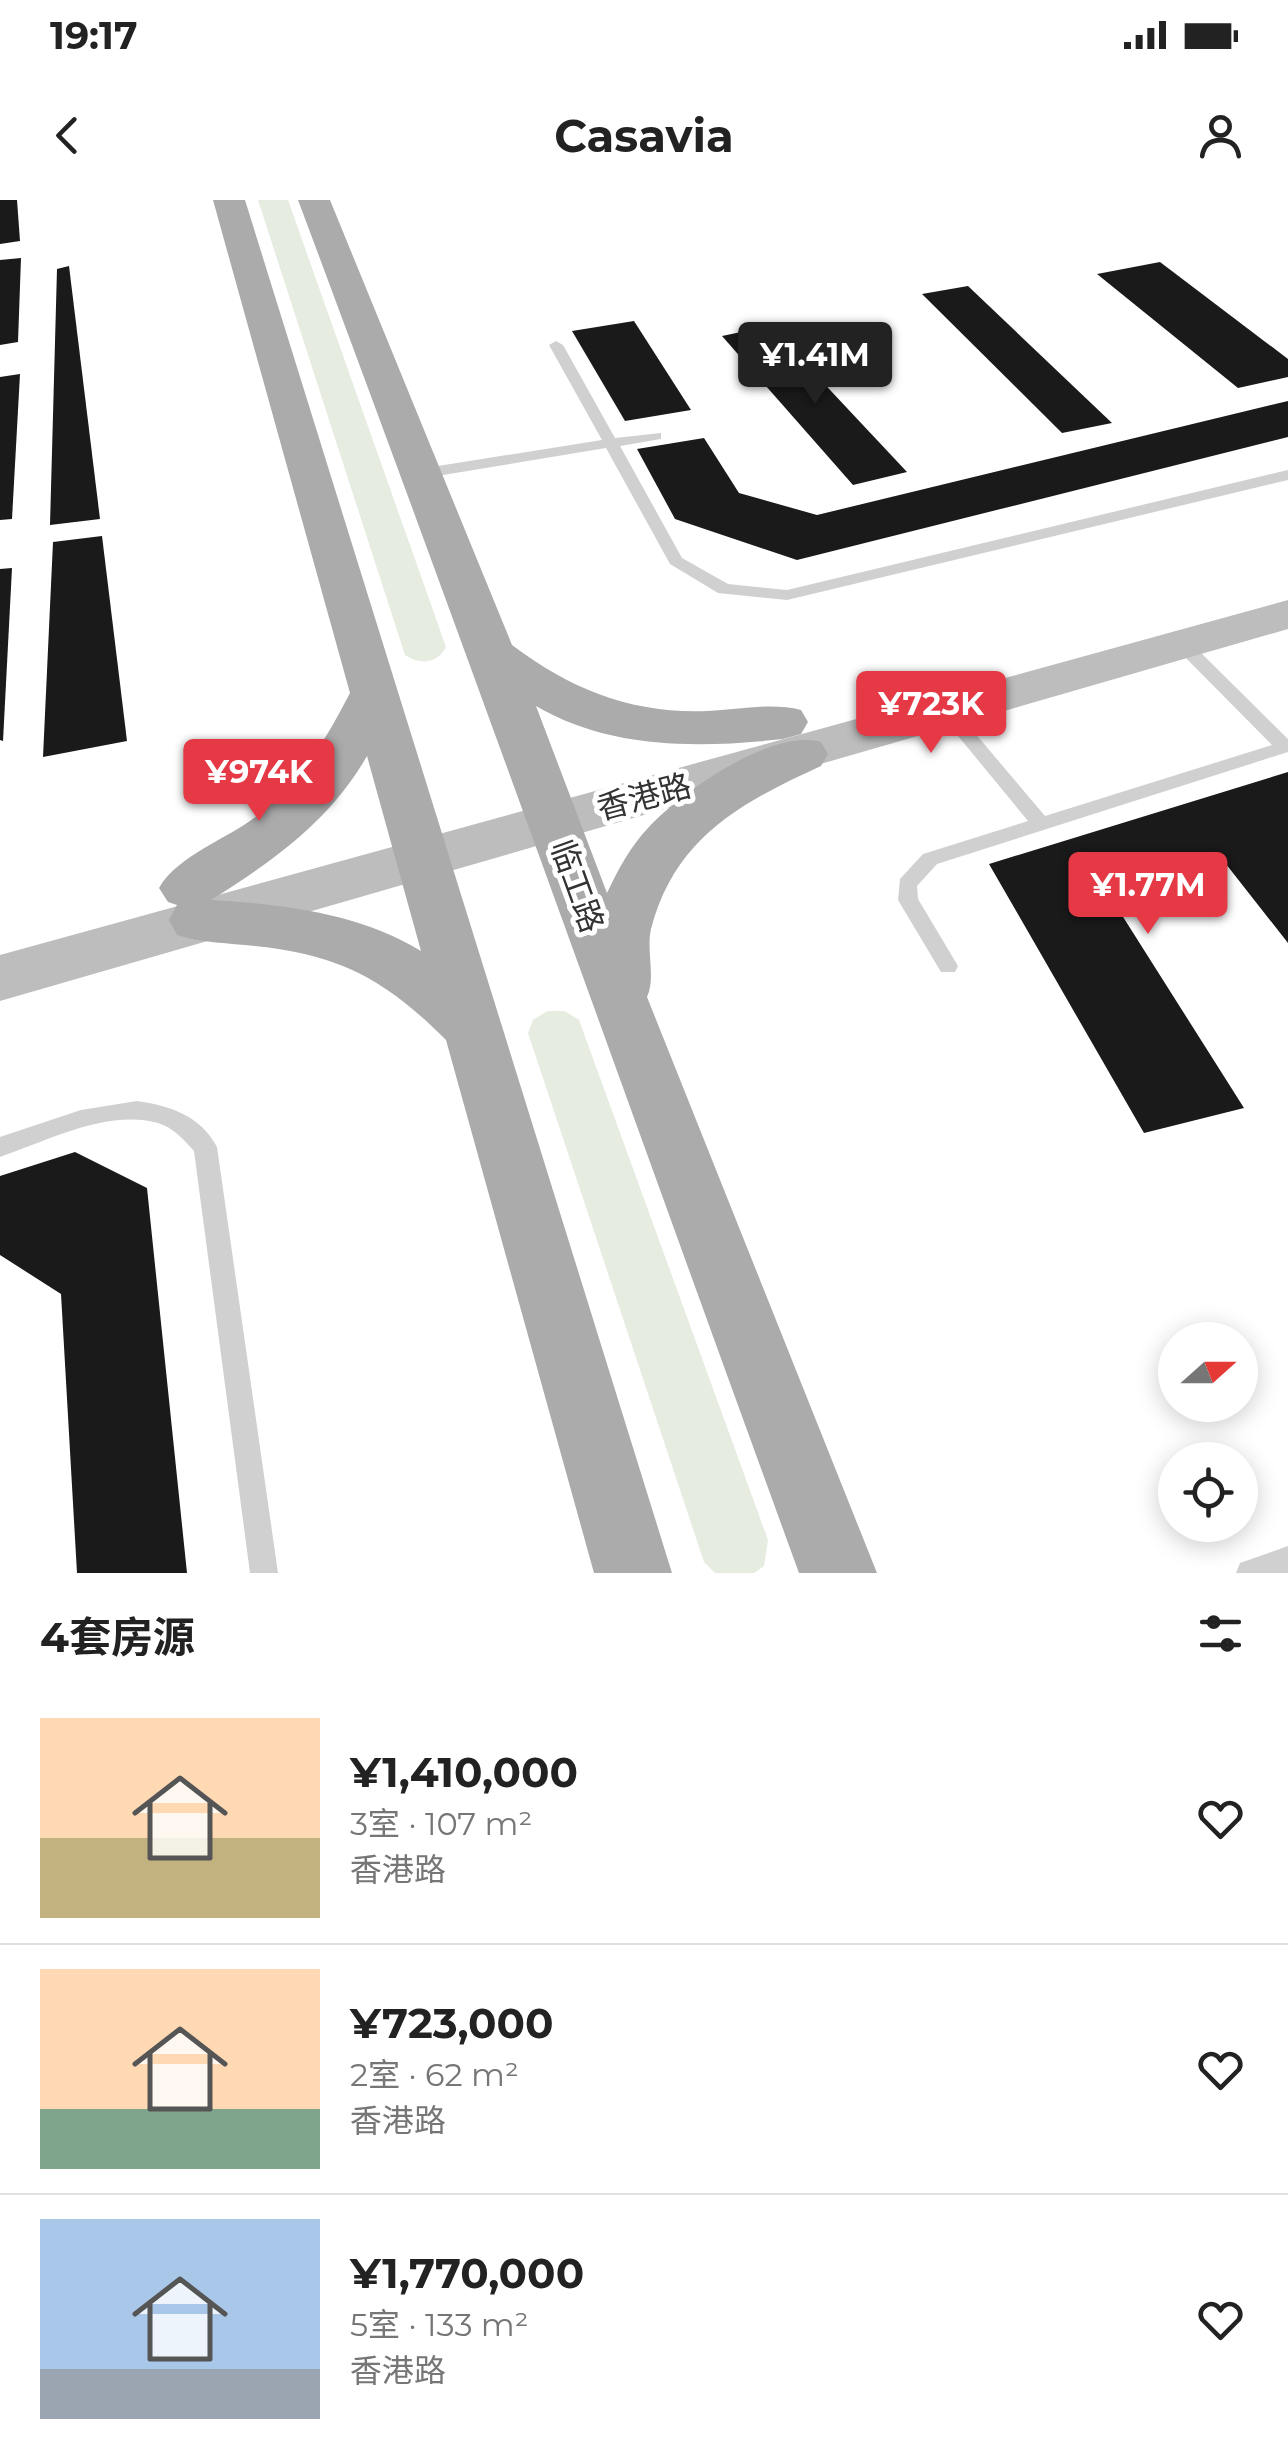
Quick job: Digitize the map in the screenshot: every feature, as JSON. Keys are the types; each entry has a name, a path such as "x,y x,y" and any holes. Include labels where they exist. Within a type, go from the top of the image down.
{"main road":[{"path":"229,200 633,1573"},
{"name":"临工路","path":"314,200 492,653 622,1009 838,1573"},
{"name":"香港路","path":"0,941 192,904 548,806 793,738 1288,584"},
{"name":"香港路","path":"793,738 946,710 1288,614"},
{"path":"492,653 531,686 584,712 632,724 793,738"},
{"path":"192,904 314,796 352,745 373,694"},
{"path":"622,1009 621,938 642,875 682,822 793,738"},
{"path":"192,904 353,944 419,978 472,1028"},
{"name":"香港路","path":"0,978 192,904"}],"lane":[{"path":"556,345 676,561 710,584 762,596 787,594 1288,475"},
{"path":"419,474 656,436"},
{"path":"948,966 908,900 907,884 930,859 1286,747 1182,644"},
{"path":"946,710 1039,822"},
{"path":"0,1147 106,1114 141,1109 171,1113 192,1128 205,1148 264,1573"},
{"path":"1250,1573 1288,1560"}],"shaded area":[{"path":"258,200 288,200 446,647 433,660 405,655"},
{"path":"547,1011 565,1011 579,1020 768,1540 764,1566 754,1573 715,1573 704,1562 528,1033 533,1020"}],"building":[{"path":"0,200 17,200 20,241 0,244"},
{"path":"21,258 18,342 0,345 0,260"},
{"path":"1160,262 1288,359 1288,377 1238,388 1097,274"},
{"path":"69,266 100,519 50,525 57,269"},
{"path":"968,286 1112,423 1062,433 922,294"},
{"path":"634,321 691,410 625,421 572,331"},
{"path":"770,326 907,472 853,485 722,336"},
{"path":"20,374 12,519 0,520 0,377"},
{"path":"1288,401 1288,437 797,560 675,519 637,449 704,438 739,493 817,515"},
{"path":"102,536 127,741 43,757 53,542"},
{"path":"12,568 3,741 0,569"},
{"path":"1288,772 1288,943 1222,859 1106,890 1244,1108 1144,1133 989,864"},
{"path":"75,1152 147,1188 187,1573 77,1573 61,1294 0,1255 0,1176"}]}
